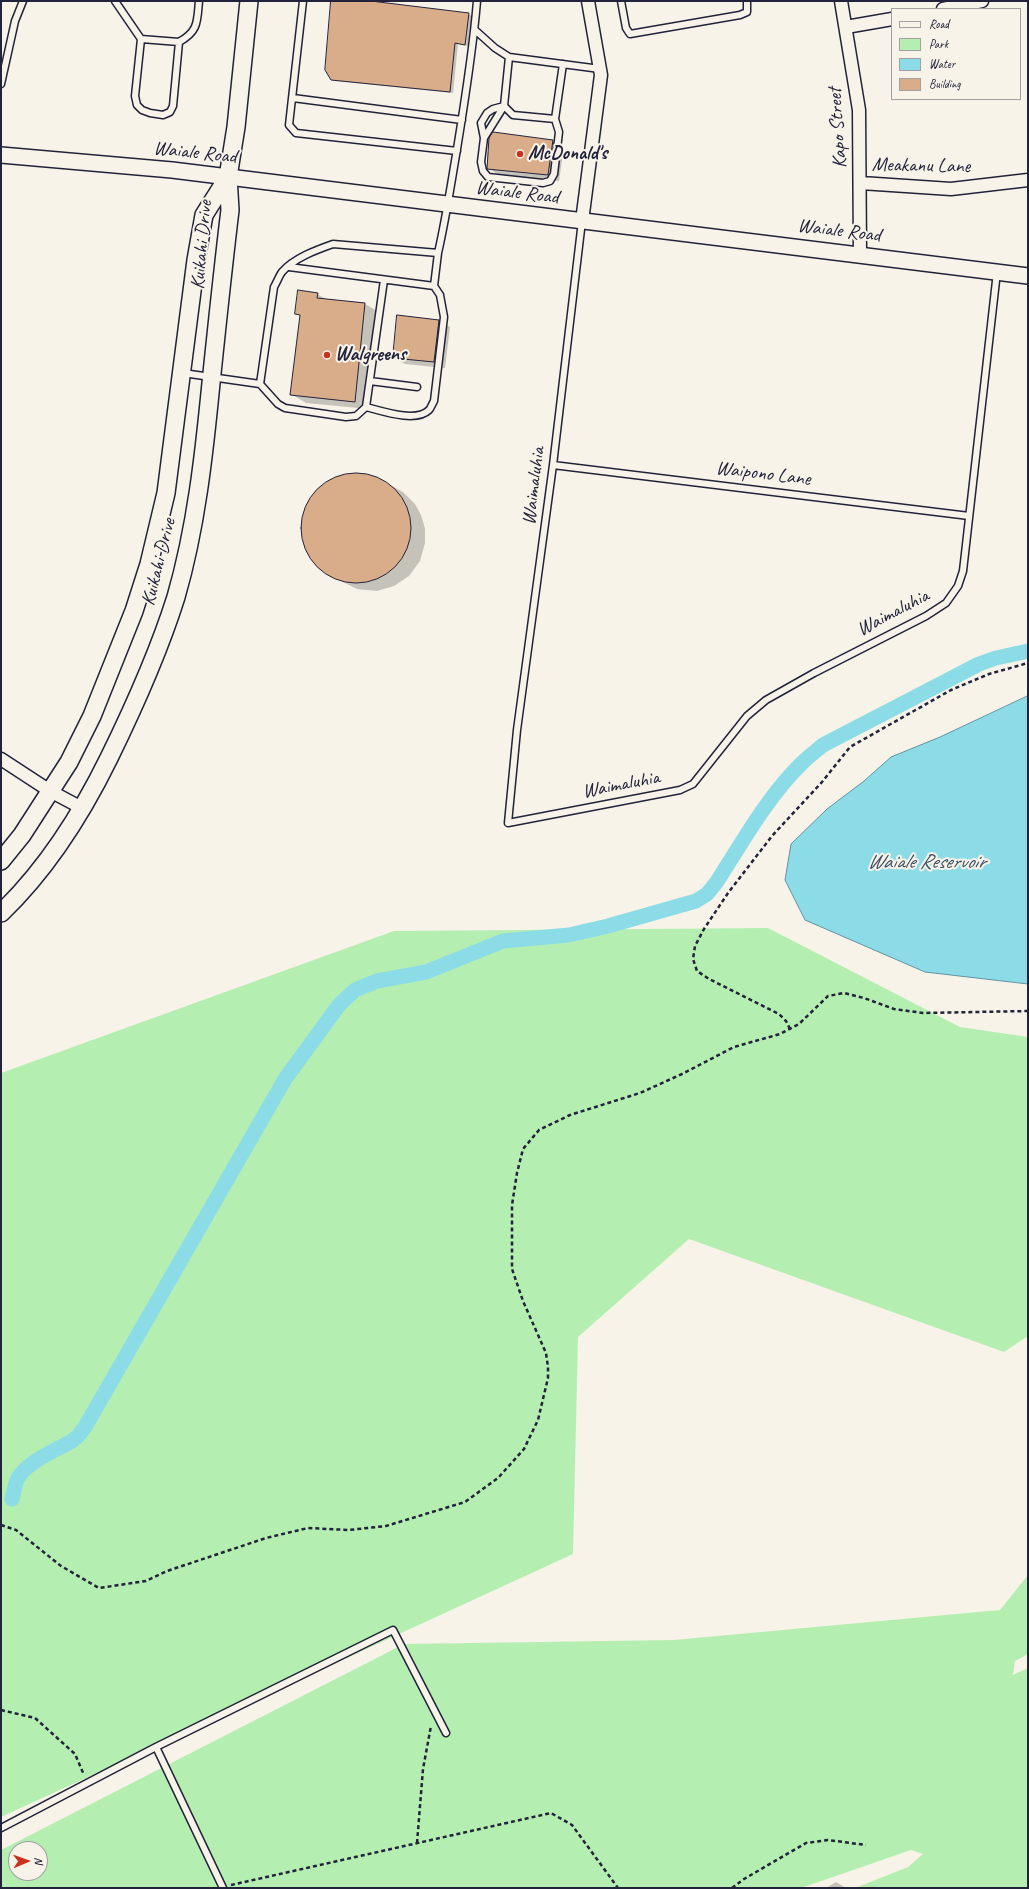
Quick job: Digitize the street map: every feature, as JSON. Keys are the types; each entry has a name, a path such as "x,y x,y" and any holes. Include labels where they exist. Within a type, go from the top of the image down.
{"main road":[{"name":"Kuikahi Drive","path":"1,913 38,872 82,808 126,723 176,597 189,542 203,459 230,210 228,177 236,126 249,1"},
{"name":"Kuikahi Drive","path":"1,861 22,835 69,762 92,716 134,611 147,570 166,494 196,260 204,215 228,177"}],"street":[{"path":"582,221 601,75 588,1"},
{"name":"Kapo Street","path":"841,1 859,110 861,183 860,254"},
{"path":"949,8 982,1"},
{"path":"846,27 891,18"},
{"name":"Waiale Road","path":"1,155 172,170 1028,276"},
{"name":"Meakanu Lane","path":"861,183 951,189 1028,180"},
{"path":"1,759 50,791 82,808"}],"lane":[{"path":"1,84 3,61 15,21 23,1"},
{"path":"115,1 141,39 135,96 137,105 142,110 163,115 170,112 173,106 179,42"},
{"path":"141,39 179,42 193,32 197,24 199,1"},
{"path":"303,1 289,125 296,133 457,151"},
{"path":"366,407 394,414 418,415 429,410 434,401 444,317 440,295 434,286 438,253 449,204 462,120 475,30 477,1"},
{"path":"622,1 626,28 630,34 740,15 747,12 747,1"},
{"path":"475,30 495,48 509,57 600,69"},
{"path":"484,138 504,106 509,57"},
{"path":"504,106 493,109 487,113 481,123 484,138 481,162 483,171 488,177 543,184 550,181 554,174 559,132 555,119 563,64"},
{"path":"293,98 462,120"},
{"path":"504,106 513,115 555,119"},
{"name":"Waimaluhia","path":"582,221 553,465 517,730 508,823 680,790 693,784 748,716 766,700 814,673 926,616 946,603 958,586 963,571 997,272"},
{"path":"260,384 274,286 282,272 317,249 333,244 438,253"},
{"path":"289,267 434,286"},
{"path":"182,373 260,384 278,404 295,411 346,418 356,416 366,407 384,280"},
{"path":"370,381 417,387"},
{"name":"Waipono Lane","path":"553,465 969,516"},
{"path":"1,1828 156,1747 393,1630 446,1733"},
{"path":"156,1747 223,1888"}],"path":[{"path":"790,1029 786,1021 779,1014 709,979 697,971 693,959 695,946 704,929 728,893 772,836 822,782 850,747 951,690 989,674 1028,663"},
{"path":"1,1525 16,1530 61,1566 99,1588 146,1581 167,1571 266,1538 308,1528 349,1530 386,1526 465,1502 498,1478 524,1449 538,1420 548,1378 546,1353 523,1301 512,1269 512,1205 523,1149 539,1130 570,1114 640,1093 682,1074 734,1047 780,1034 799,1024 828,996 844,993 864,998 894,1010 923,1013 1028,1011"},
{"path":"417,1843 423,1769 434,1709"},
{"path":"1,1710 35,1718 75,1754 87,1782"},
{"path":"223,1888 551,1813 572,1825 618,1888"},
{"path":"732,1888 744,1879 806,1843 828,1840 866,1845"}],"green space":[{"path":"768,928 960,1027 1028,1037 1028,1336 1004,1352 689,1239 578,1337 573,1554 1,1817 1,1073 394,931"},
{"path":"1028,1575 1028,1654 1015,1661 1013,1675 1028,1668 1028,1888 855,1888 908,1867 923,1854 911,1850 801,1888 1,1888 1,1850 8,1846 8,1881 48,1881 48,1841 19,1841 404,1644 674,1640 1000,1610"}],"water":[{"name":"Waiale Reservoir","path":"1028,696 1028,984 925,972 805,920 785,880 791,844 827,809 864,781 891,757 940,737"}],"building":[{"path":"331,1 371,1 469,13 465,45 455,43 450,92 331,80 325,70"},
{"name":"McDonald's","path":"493,132 553,140 548,175 487,169 489,138"},
{"name":"Walgreens","path":"298,290 318,293 317,298 365,303 355,402 290,395 300,315 295,314"},
{"path":"397,315 439,320 434,362 393,358"},
{"path":"356,473 377,477 387,482 395,489 402,497 407,507 411,528 407,549 402,559 395,567 387,574 377,579 356,583 335,579 325,574 317,567 310,559 305,549 301,528 305,507 310,497 317,489 325,482 335,477"}],"waterway":[{"path":"12,1499 15,1485 22,1472 42,1457 72,1441 85,1427 285,1079 339,1005 355,990 377,981 426,972 503,941 569,935 608,926 696,901 707,894 716,883 777,790 802,763 823,745 979,664 996,658 1028,651"}],"place":[{"name":"McDonald's","path":"520,154"},
{"name":"Walgreens","path":"327,355"}]}
